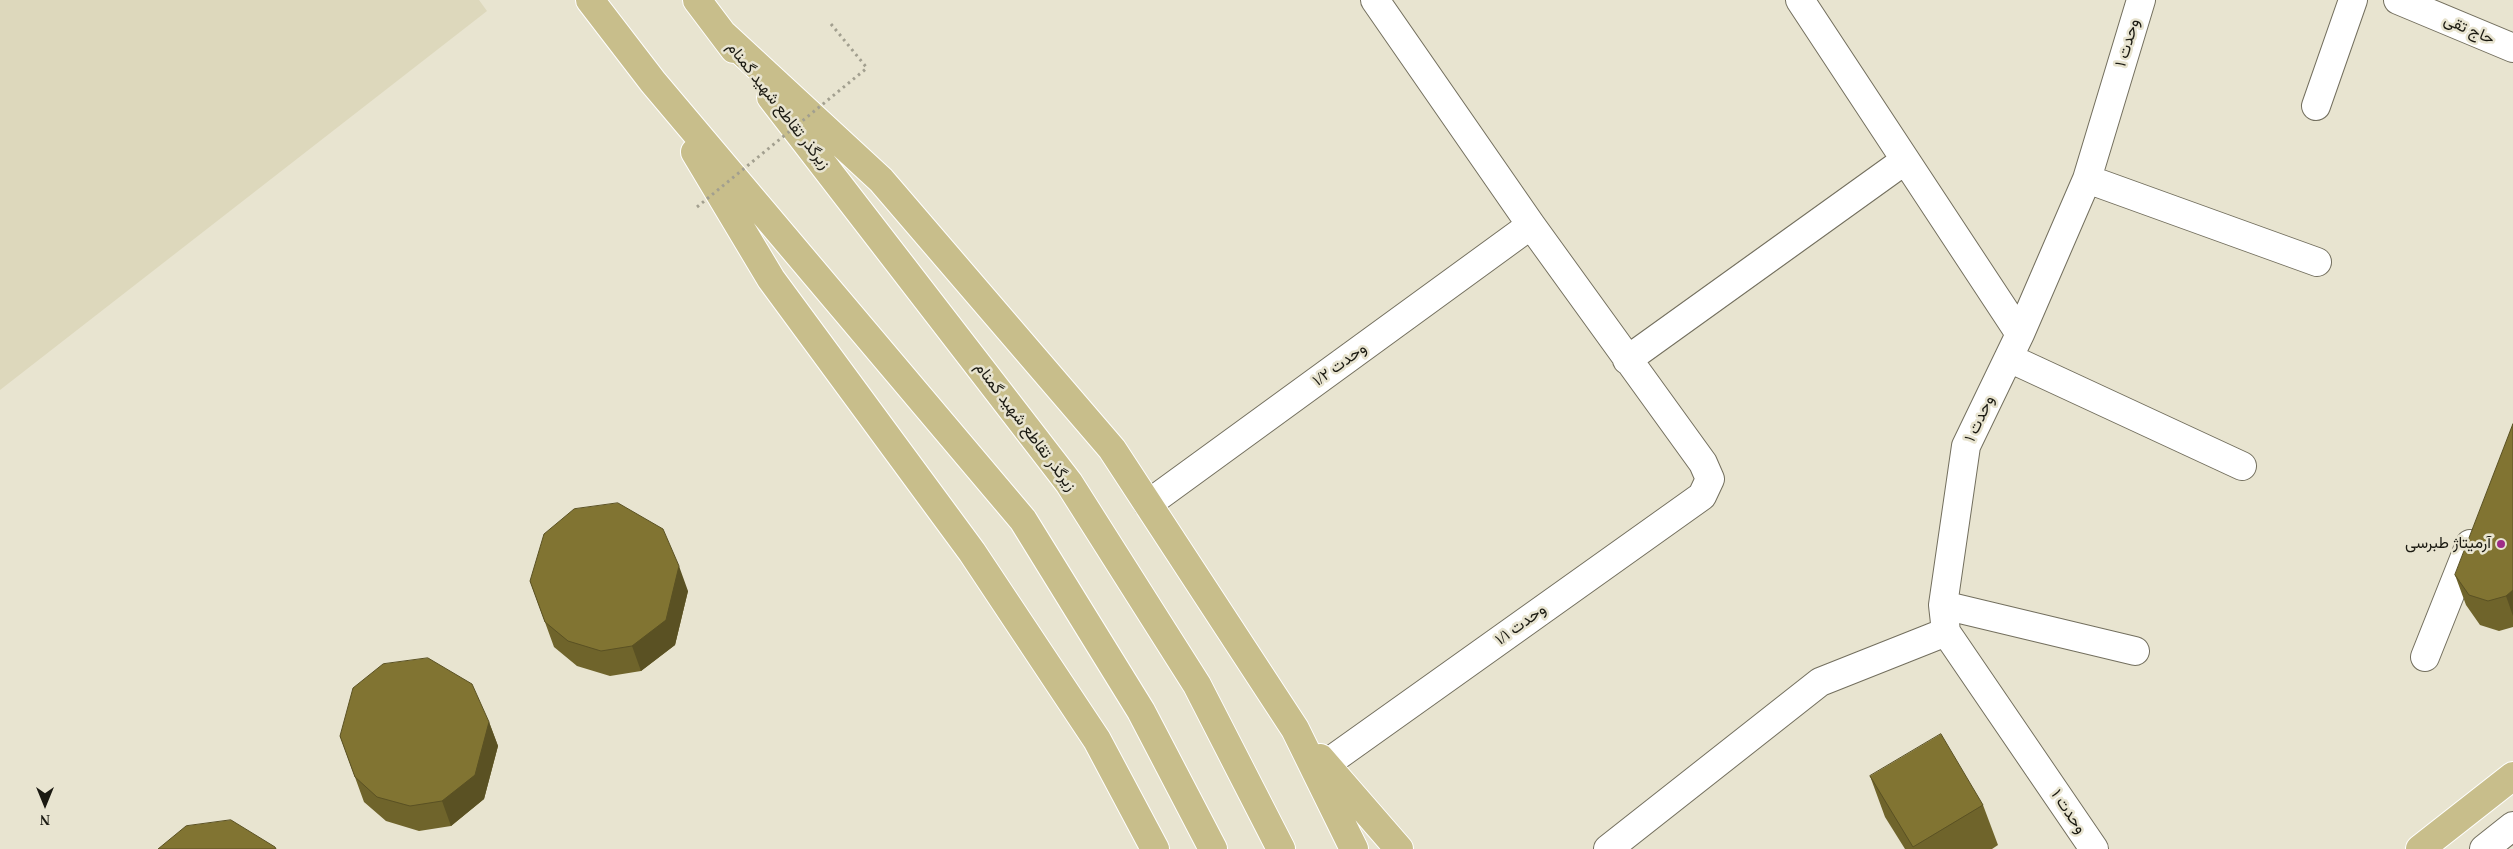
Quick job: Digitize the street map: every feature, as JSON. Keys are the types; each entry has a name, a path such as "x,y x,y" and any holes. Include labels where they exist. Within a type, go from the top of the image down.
{"main road":[{"path":"590,0 653,82 1023,520 1141,711 1213,849"},
{"path":"697,0 724,35 881,180 1112,449 1294,729 1354,849"},
{"name":"زیرگذر تقاطع شهید گمنام","path":"724,35 1069,483 1197,684 1281,849"},
{"path":"653,82 771,279 972,552 1091,732 1155,849"},
{"path":"1294,729 1399,849"},
{"path":"2420,849 2513,776"}],"street":[{"path":"1375,0 1627,360 1904,161"},
{"path":"1800,0 1904,161 2014,346 2242,466"},
{"name":"وحدت ۱","path":"2094,849 1946,632 1943,606 1966,446 2014,346 2088,180 2141,0"},
{"path":"2316,106 2353,0"},
{"name":"حاج تقی","path":"2398,0 2513,48"},
{"path":"2088,180 2317,262"},
{"name":"وحدت ۱/۲","path":"1148,504 1531,225"},
{"name":"وحدت ۱/۱","path":"1326,764 1702,496 1710,479 1703,463 1627,360"},
{"path":"2425,657 2480,519"},
{"path":"1943,606 2135,651"},
{"path":"1608,849 1820,682 1946,632"},
{"path":"2484,849 2513,826"}],"path":[{"path":"697,207 867,68 831,24"}],"shaded area":[{"path":"0,0 479,0 487,11 0,390"}],"building":[{"path":"2513,424 2513,590 2506,596 2488,601 2469,595 2455,575"},
{"path":"618,503 663,529 679,566 666,620 632,646 601,651 568,641 545,622 530,581 544,534 574,509"},
{"path":"428,658 472,684 489,722 475,775 442,801 410,806 377,797 355,777 340,736 353,688 383,664"},
{"path":"1941,734 1983,805 1913,847 1870,776"},
{"path":"231,820 276,849 158,849 186,826"}],"place":[{"name":"آرمیتاژ طبرسی","path":"2501,544"}]}
